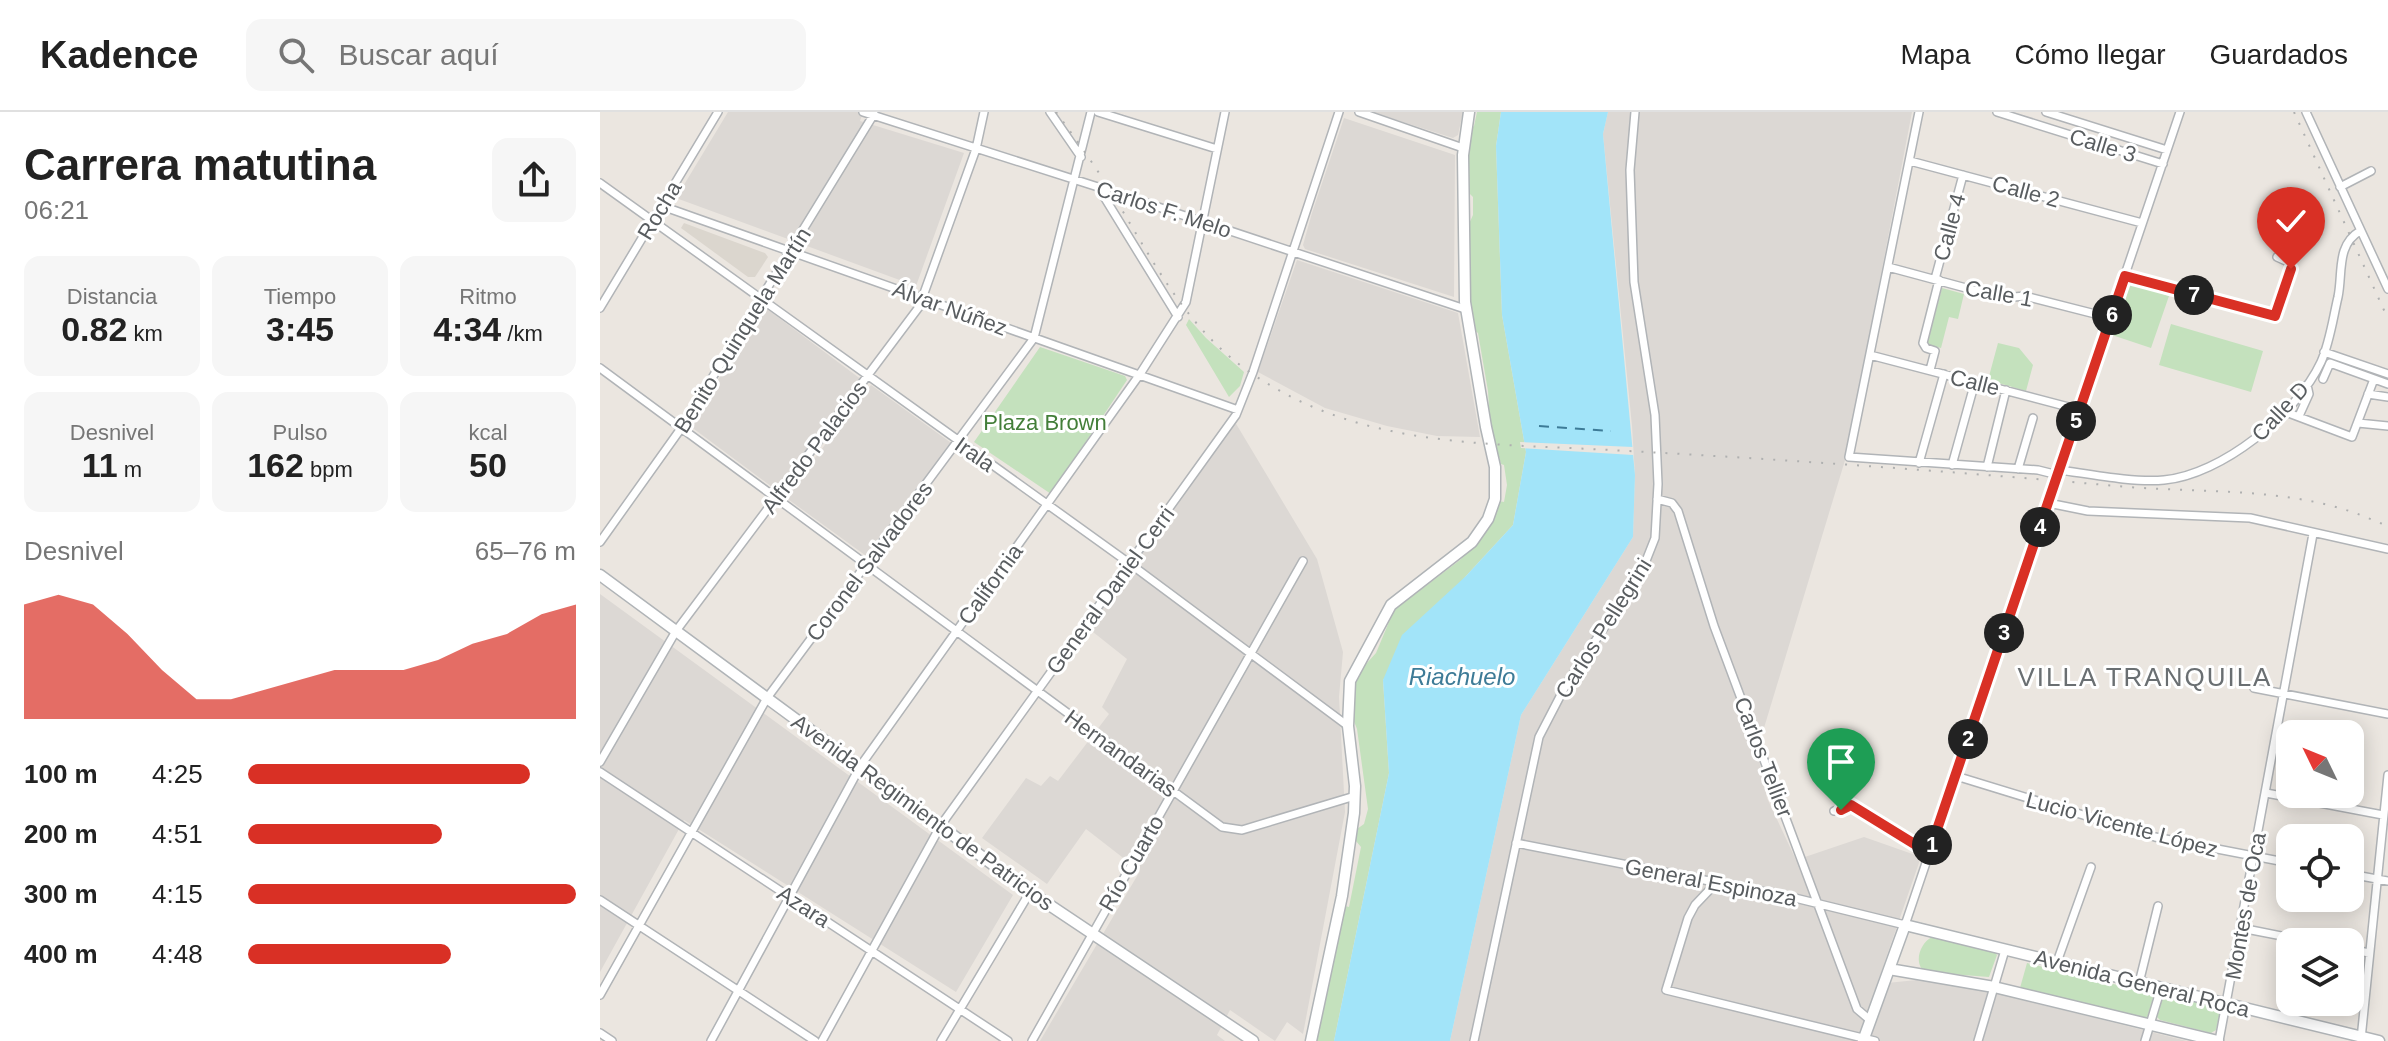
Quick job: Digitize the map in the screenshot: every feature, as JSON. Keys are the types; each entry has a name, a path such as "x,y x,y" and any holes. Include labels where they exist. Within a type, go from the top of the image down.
{"main road":[{"path":"1311,1041 1342,896 1355,796 1348,726 1350,681 1388,609 1472,542 1482,531 1493,507 1495,467 1465,309 1463,148 1469,112"},
{"name":"Avenida Regimiento de Patricios","path":"600,575 1030,892 1253,1041"},
{"path":"1867,1040 1870,1020 1905,925"},
{"name":"Avenida General Roca","path":"1905,925 2379,1041"},
{"name":"Avenida General Roca","path":"1889,969 1994,987 2218,1041"}],"street":[{"name":"Rocha","path":"600,308 718,112"},
{"name":"Carlos F. Melo","path":"863,112 1465,309"},
{"name":"Alfredo Palacios","path":"600,762 676,631 924,298 976,149 984,112"},
{"path":"1050,112 1081,157"},
{"name":"Coronel Salvadores","path":"600,995 767,698 1034,338 1091,112"},
{"path":"1098,112 1217,149"},
{"name":"California","path":"711,1041 861,765 1178,317 1188,296 1225,112"},
{"name":"General Daniel Cerri","path":"822,1041 941,825 1238,410 1339,112"},
{"path":"1359,112 1463,148"},
{"name":"Carlos Pellegrini","path":"1474,1041 1543,728 1567,683 1632,589 1650,556 1655,538 1657,499 1652,391 1634,282 1630,170 1635,112"},
{"path":"1870,355 1919,112"},
{"name":"Calle 3","path":"1997,112 2163,164"},
{"path":"2046,112 2167,150"},
{"path":"1905,925 2180,112"},
{"path":"2306,112 2388,289"},
{"name":"Benito Quinquela Martín","path":"600,542 682,427 874,114"},
{"name":"Calle 2","path":"1910,161 2142,223"},
{"path":"2340,187 2371,171"},
{"name":"Calle 4","path":"1930,370 1935,351 1926,348 1923,343 1963,175"},
{"name":"Irala","path":"600,183 1129,563 1348,726"},
{"path":"1098,187 1178,317"},
{"name":"Álvar Núñez","path":"662,206 1238,410"},
{"name":"Calle D","path":"1870,355 1849,457 2161,481 2181,477 2237,454 2307,385 2324,352 2339,294 2342,255 2348,239 2360,231"},
{"path":"2125,276 2275,316 2291,269 2288,262 2277,257"},
{"name":"Calle 1","path":"1888,267 2003,298 2025,296 2111,318"},
{"path":"2379,271 2388,267"},
{"path":"2324,352 2388,374"},
{"name":"Calle","path":"1870,355 2080,410"},
{"path":"2323,379 2330,363 2388,384"},
{"name":"Hernandarias","path":"600,368 1218,824 1233,830 1250,828 1355,796"},
{"path":"1919,463 1944,374"},
{"path":"2283,411 2352,437 2374,379"},
{"path":"1952,465 1975,382"},
{"path":"2299,416 2309,394 2307,385"},
{"path":"1987,467 2006,390"},
{"path":"2368,394 2388,397"},
{"path":"2018,469 2033,418"},
{"path":"2358,423 2388,426"},
{"name":"Carlos Tellier","path":"1657,499 1672,503 1678,511 1714,626 1857,1009 1870,1020"},
{"path":"2048,503 2088,511 2250,518 2388,549"},
{"name":"Montes de Oca","path":"2218,1041 2313,534"},
{"name":"Río Cuarto","path":"1032,1041 1303,561"},
{"path":"2254,688 2388,714"},
{"name":"Azara","path":"600,772 1008,1041"},
{"path":"2361,1039 2388,775"},
{"name":"Lucio Vicente López","path":"1956,776 2155,837 2276,860"},
{"path":"2266,793 2383,815"},
{"path":"1834,811 1851,805 1929,853"},
{"name":"General Espinoza","path":"1516,843 1819,903 1905,925"},
{"path":"2057,962 2091,867"},
{"path":"2364,877 2388,881"},
{"path":"1715,884 1695,905 1688,918 1666,990 1867,1040"},
{"path":"941,1041 1030,892"},
{"path":"600,900 815,1041"},
{"path":"2139,983 2158,906"},
{"path":"2241,928 2276,935"},
{"path":"1978,1041 2005,950"},
{"path":"2364,952 2369,953"},
{"path":"2145,1041 2161,988"},
{"path":"600,1033 612,1041"}],"shaded area":[{"path":"728,112 863,112 860,121 964,153 916,286 676,198"},
{"path":"1372,112 1463,112 1458,135 1453,138"},
{"path":"1608,112 1912,112 1846,457 1757,751 1767,798 1796,860 1864,837 1921,857 1877,984 1917,980 1983,990 2187,1041 1450,1041 1521,715 1633,537 1635,475 1632,426 1603,134"},
{"path":"1344,118 1455,155 1454,297 1305,249 1303,245 1312,213"},
{"path":"684,223 765,253 768,257 755,277 748,277 681,228"},
{"path":"1297,260 1458,313 1480,437 1437,436 1387,426 1325,408 1258,372"},
{"path":"763,306 862,380 779,492 690,426"},
{"path":"871,385 954,445 869,558 785,497"},
{"path":"1235,422 1317,559 1343,652 1339,697 1345,812 1303,1034 1287,1022 1275,1041 1230,1010 1217,1035 1225,1041 1040,1041 1140,871 1086,829 1047,884 982,838 1026,778 1041,786 1050,776 1058,781 1109,714 1102,707 1127,659 1088,628"},
{"path":"600,594 1013,895 956,992 684,820 600,972"}],"green space":[{"path":"1477,112 1501,112 1496,146 1502,315 1526,452 1513,525 1466,576 1383,680 1389,773 1334,1041 1316,1041 1361,847 1356,841 1357,829 1364,824 1368,809 1357,729 1350,711 1356,675 1376,653 1394,610 1460,560 1475,544 1499,501 1504,502 1507,485 1504,465 1501,464 1490,424 1478,333 1472,328 1469,304 1468,226 1473,215 1473,197 1468,192 1469,130 1474,126"},
{"path":"2130,283 2169,296 2151,348 2112,335"},
{"path":"1942,288 1964,294 1958,319 1949,317 1941,348 1927,345"},
{"path":"1189,319 1244,372 1240,386 1229,397 1186,325"},
{"path":"2171,324 2263,351 2251,392 2159,365"},
{"path":"1998,343 2019,348 2033,365 2026,391 1988,380"},
{"name":"Plaza Brown","path":"1040,347 1125,376 1127,380 1051,494 974,442"},
{"path":"1932,937 1993,950 1997,955 1989,977 1925,972 1919,964 1920,953"},
{"path":"2027,963 2150,993 2153,998 2147,1018 2140,1020 2020,988"},
{"path":"2168,993 2218,1004 2221,1008 2216,1030 2211,1033 2160,1020 2157,1017 2163,996"}],"water":[{"name":"Riachuelo","path":"1501,112 1608,112 1603,134 1635,475 1633,537 1521,715 1450,1041 1334,1041 1389,773 1383,680 1402,635 1466,576 1513,525 1526,452 1502,315 1496,146"}],"pier":[{"path":"1520,442 1633,447 1633,455 1521,448"}],"ferry route":[{"path":"1539,426 1611,431"}],"railway":[{"path":"1056,112 1098,171 1172,290 1207,335 1251,373 1293,398 1336,416 1424,437 1470,442 1800,461 2261,494 2318,503 2388,526"},
{"path":"2294,112 2388,319"}],"district":[{"name":"VILLA TRANQUILA","path":"2145,677"}],"route":[{"path":"1841,810 1851,805 1929,853 2125,276 2275,316 2291,269"}]}
